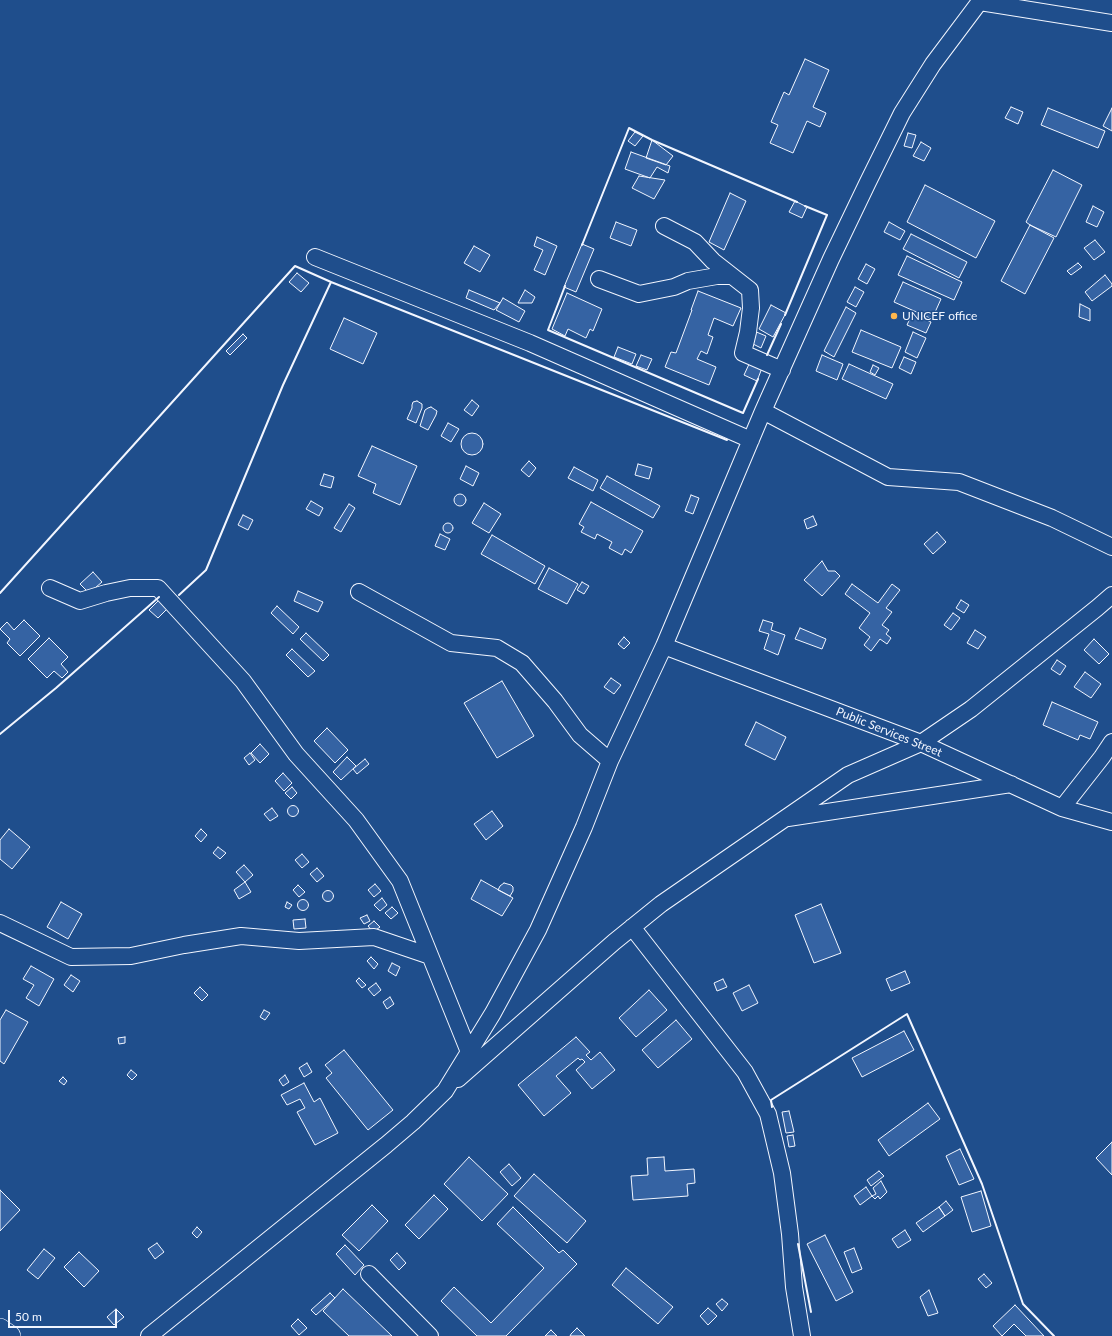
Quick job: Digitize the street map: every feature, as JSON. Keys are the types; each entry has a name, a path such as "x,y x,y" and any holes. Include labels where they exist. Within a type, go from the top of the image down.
{"main road":[{"path":"0,1330 10,1336"}],"street":[{"path":"445,1091 494,1013 538,930 584,827 610,761 664,646 763,411 831,259 902,113 932,64 980,1 1112,23"},
{"path":"664,226 695,242 713,261 750,290 751,308 748,332 743,353 782,370"},
{"path":"314,257 530,343 751,440"},
{"path":"599,279 639,294 674,287 688,281 717,276 731,276"},
{"path":"763,411 888,477 958,482 1052,518 1112,547"},
{"path":"50,588 80,601 106,593 130,588 158,588 243,682 296,754 356,820 400,881 469,1052"},
{"path":"359,592 451,644 497,648 522,663 555,701 580,735 610,761"},
{"path":"148,1336 386,1145 614,942 661,904 848,775 921,743 971,708 1098,608 1112,595"},
{"name":"Public Services Street","path":"664,646 921,743 1062,808 1112,822"},
{"path":"1062,808 1112,742"},
{"path":"785,818 1011,784"},
{"path":"0,923 70,957 132,956 184,945 241,936 299,941 374,937 430,956"},
{"path":"632,928 745,1072 768,1114 782,1173 790,1234 794,1287 802,1336"},
{"path":"369,1274 430,1336"}],"building":[{"path":"805,59 829,70 813,107 826,113 820,127 807,121 793,153 770,143 778,125 771,122 784,92 789,95"},
{"path":"1011,107 1023,112 1018,124 1005,118"},
{"path":"1048,108 1105,131 1098,148 1041,125"},
{"path":"1112,108 1112,131 1103,126"},
{"path":"635,132 643,136 635,146 628,141"},
{"path":"908,133 916,135 912,148 904,146"},
{"path":"652,140 673,156 666,165 646,158"},
{"path":"921,142 931,148 924,161 913,156"},
{"path":"631,152 670,166 668,173 657,167 650,178 625,169"},
{"path":"1053,170 1082,185 1056,237 1026,222"},
{"path":"639,176 665,180 654,199 632,188"},
{"path":"925,185 995,221 976,258 907,222"},
{"path":"730,193 746,201 724,250 709,242"},
{"path":"795,201 807,207 802,218 789,212"},
{"path":"1093,206 1104,212 1097,227 1086,222"},
{"path":"616,222 637,230 631,246 610,238"},
{"path":"889,222 905,231 900,240 884,232"},
{"path":"1030,225 1054,238 1025,294 1001,281"},
{"path":"911,234 967,262 959,278 903,249"},
{"path":"537,237 557,246 545,275 534,270 543,250 534,246"},
{"path":"1095,240 1105,252 1094,260 1084,248"},
{"path":"582,244 594,249 576,292 564,287"},
{"path":"474,246 490,255 480,272 464,263"},
{"path":"907,256 962,282 954,300 898,275"},
{"path":"1078,263 1082,267 1071,275 1067,271"},
{"path":"866,264 875,269 867,284 858,279"},
{"path":"297,273 309,283 301,292 289,282"},
{"path":"1105,275 1112,286 1092,301 1085,292"},
{"path":"903,282 941,299 932,319 894,302"},
{"path":"855,287 864,292 856,307 847,302"},
{"path":"469,290 500,303 494,310 466,298"},
{"path":"525,290 535,297 532,303 518,303"},
{"path":"698,291 741,308 733,326 714,318 708,335 713,337 707,354 701,351 697,359 716,367 709,385 665,367 671,352 676,353"},
{"path":"567,293 602,309 593,331 590,329 586,338 568,329 565,336 552,329"},
{"path":"503,298 525,311 519,322 496,310"},
{"path":"1080,304 1090,309 1090,321 1079,317"},
{"path":"771,305 786,313 773,337 759,329"},
{"path":"846,307 856,313 834,357 824,351"},
{"path":"912,314 931,322 926,333 907,325"},
{"path":"344,318 377,333 363,364 330,349"},
{"path":"861,330 901,347 892,368 852,352"},
{"path":"754,331 766,336 761,348 749,342"},
{"path":"913,332 926,338 917,358 905,352"},
{"path":"243,334 247,338 230,355 226,351"},
{"path":"618,347 636,354 632,364 614,357"},
{"path":"641,355 652,359 647,370 636,366"},
{"path":"822,355 843,364 837,380 816,371"},
{"path":"904,357 916,362 911,374 899,368"},
{"path":"750,362 762,368 757,381 744,375"},
{"path":"849,364 893,384 886,399 842,379"},
{"path":"873,365 879,368 875,375 870,372"},
{"path":"472,400 479,406 472,416 464,410"},
{"path":"417,401 422,404 422,408 416,423 407,419 413,402"},
{"path":"431,407 437,411 428,430 420,426 425,410"},
{"path":"448,423 459,429 451,442 441,436"},
{"path":"472,433 480,436 483,444 480,452 472,455 464,452 461,444 464,436"},
{"path":"372,446 417,466 400,505 373,493 376,484 358,476"},
{"path":"529,461 536,468 529,477 521,470"},
{"path":"638,464 652,468 649,479 635,475"},
{"path":"466,466 479,473 473,486 460,479"},
{"path":"574,467 598,480 593,491 568,478"},
{"path":"324,474 334,477 331,488 320,485"},
{"path":"607,476 660,506 653,518 600,488"},
{"path":"458,494 462,494 466,500 462,506 458,506 454,502 454,498"},
{"path":"691,495 699,498 693,514 685,511"},
{"path":"311,501 323,508 319,516 306,509"},
{"path":"591,502 643,531 631,553 625,549 622,555 609,548 612,542 597,534 595,539 581,532 584,527 579,524"},
{"path":"484,503 501,514 489,533 472,523"},
{"path":"349,504 355,508 341,532 334,528"},
{"path":"243,515 253,520 248,530 238,525"},
{"path":"813,516 817,525 807,529 804,520"},
{"path":"446,523 450,523 452,524 452,532 446,533 443,530 443,526"},
{"path":"937,532 946,542 933,554 924,544"},
{"path":"440,534 450,539 445,550 435,546"},
{"path":"492,535 545,566 535,584 481,554"},
{"path":"822,561 828,571 835,571 840,576 822,596 804,580"},
{"path":"549,568 578,584 567,604 538,589"},
{"path":"93,572 102,582 89,593 80,584"},
{"path":"582,582 589,586 584,594 577,590"},
{"path":"852,584 878,603 892,584 900,590 886,608 892,612 882,625 889,630 886,634 891,638 887,644 880,639 871,651 864,645 870,637 859,628 870,613 845,594"},
{"path":"298,591 323,602 318,612 294,601"},
{"path":"159,600 167,609 158,618 149,610"},
{"path":"961,600 969,605 964,613 956,608"},
{"path":"277,606 299,627 293,634 271,613"},
{"path":"953,613 960,618 951,630 944,625"},
{"path":"24,620 40,636 20,656 7,643 10,639 0,629 7,622 14,630"},
{"path":"763,620 773,623 771,630 785,635 778,655 764,649 769,634 759,631"},
{"path":"800,628 826,639 822,649 795,639"},
{"path":"975,630 986,637 978,649 967,643"},
{"path":"306,633 329,655 323,661 300,639"},
{"path":"624,637 630,643 624,649 618,644"},
{"path":"49,638 68,657 61,664 68,672 62,678 54,671 47,678 28,659"},
{"path":"1094,639 1109,654 1099,664 1084,650"},
{"path":"292,649 315,671 308,677 286,655"},
{"path":"1057,660 1066,666 1060,675 1051,669"},
{"path":"1085,672 1101,684 1091,698 1074,687"},
{"path":"611,678 621,685 614,694 604,687"},
{"path":"502,681 534,736 497,758 464,703"},
{"path":"1052,702 1098,722 1090,739 1080,735 1078,740 1043,725"},
{"path":"756,722 786,737 775,760 745,745"},
{"path":"327,728 348,750 335,763 314,741"},
{"path":"260,744 269,754 260,763 251,753"},
{"path":"250,753 255,760 249,765 244,758"},
{"path":"347,757 356,766 341,780 333,772"},
{"path":"365,759 369,764 357,774 353,769"},
{"path":"283,773 292,783 284,791 275,781"},
{"path":"292,787 297,793 291,799 285,793"},
{"path":"291,806 295,806 297,807 297,815 291,816 288,813 288,809"},
{"path":"272,808 278,816 270,821 264,814"},
{"path":"492,811 503,826 486,840 474,824"},
{"path":"9,829 30,847 12,869 0,859 0,840"},
{"path":"201,829 207,835 201,842 195,836"},
{"path":"218,847 226,853 220,859 213,853"},
{"path":"302,854 309,862 302,868 295,860"},
{"path":"244,865 253,875 245,882 236,872"},
{"path":"317,868 324,876 317,882 310,874"},
{"path":"481,880 513,898 502,916 471,899"},
{"path":"245,882 251,892 239,899 234,890"},
{"path":"504,883 513,887 513,891 510,896 498,890"},
{"path":"375,884 381,891 374,897 368,890"},
{"path":"298,885 305,892 299,897 293,890"},
{"path":"326,891 330,891 332,892 332,900 326,901 323,898 323,894"},
{"path":"382,898 387,905 380,911 374,905"},
{"path":"301,900 305,900 307,901 307,909 301,910 298,907 298,903"},
{"path":"61,902 82,914 68,939 47,927"},
{"path":"287,902 292,905 289,909 285,907"},
{"path":"821,904 841,953 814,963 795,915"},
{"path":"392,907 398,913 391,919 385,913"},
{"path":"367,915 370,921 364,924 360,918"},
{"path":"305,919 306,928 294,929 293,920"},
{"path":"374,921 380,927 373,932 368,926"},
{"path":"371,957 378,964 374,969 367,961"},
{"path":"392,963 400,967 396,976 388,971"},
{"path":"31,966 54,979 39,1006 26,998 34,985 23,979"},
{"path":"905,971 910,983 891,991 886,979"},
{"path":"71,975 80,981 73,992 64,985"},
{"path":"359,978 366,985 362,988 356,981"},
{"path":"723,979 727,987 717,991 714,983"},
{"path":"376,983 381,990 374,996 368,989"},
{"path":"749,985 758,1003 742,1011 733,993"},
{"path":"200,987 208,995 202,1001 194,993"},
{"path":"649,990 667,1010 636,1037 619,1018"},
{"path":"390,997 394,1004 387,1009 383,1002"},
{"path":"6,1010 28,1022 4,1064 0,1061 0,1020"},
{"path":"264,1010 270,1013 265,1020 260,1017"},
{"path":"676,1020 692,1039 658,1068 642,1050"},
{"path":"904,1031 914,1050 862,1077 852,1058"},
{"path":"125,1037 125,1043 119,1044 118,1038"},
{"path":"576,1037 590,1052 586,1055 591,1060 600,1052 615,1070 592,1089 576,1070 585,1062 578,1058 556,1076 571,1093 544,1116 518,1085"},
{"path":"344,1050 393,1110 368,1130 326,1078 332,1073 325,1065"},
{"path":"307,1063 312,1072 304,1077 299,1068"},
{"path":"131,1070 137,1075 132,1080 127,1075"},
{"path":"285,1075 289,1082 283,1086 279,1080"},
{"path":"63,1077 67,1081 64,1085 59,1081"},
{"path":"304,1083 314,1102 320,1098 338,1133 315,1145 297,1112 305,1108 300,1099 287,1105 281,1095"},
{"path":"928,1103 940,1119 889,1156 878,1140"},
{"path":"789,1111 794,1132 786,1133 782,1112"},
{"path":"793,1135 795,1146 789,1147 787,1136"},
{"path":"1112,1142 1112,1175 1096,1158"},
{"path":"960,1149 974,1179 959,1185 946,1156"},
{"path":"469,1157 508,1194 482,1221 444,1184"},
{"path":"664,1157 665,1171 694,1169 695,1183 687,1184 688,1196 633,1200 631,1176 648,1175 647,1158"},
{"path":"509,1164 521,1178 512,1186 500,1172"},
{"path":"879,1171 884,1176 871,1186 867,1180"},
{"path":"534,1174 586,1221 567,1243 514,1196"},
{"path":"881,1181 887,1192 880,1199 878,1196 875,1199 872,1196 876,1194 873,1188"},
{"path":"866,1187 872,1196 860,1205 854,1196"},
{"path":"0,1190 20,1210 0,1231"},
{"path":"981,1191 991,1226 972,1232 961,1197"},
{"path":"434,1195 448,1209 419,1239 405,1225"},
{"path":"946,1201 953,1210 945,1216 939,1207"},
{"path":"372,1205 388,1221 359,1251 342,1235"},
{"path":"513,1207 559,1253 563,1250 577,1264 506,1336 477,1336 441,1301 454,1287 491,1323 544,1268 497,1224"},
{"path":"939,1207 945,1216 923,1232 916,1223"},
{"path":"197,1227 202,1232 197,1238 192,1233"},
{"path":"905,1230 911,1240 898,1248 892,1239"},
{"path":"825,1235 853,1292 836,1301 807,1244"},
{"path":"157,1243 164,1252 155,1259 148,1249"},
{"path":"345,1245 364,1265 355,1275 336,1254"},
{"path":"854,1248 862,1269 852,1273 844,1252"},
{"path":"44,1249 55,1258 38,1279 27,1270"},
{"path":"79,1252 99,1271 84,1287 64,1267"},
{"path":"397,1253 406,1263 399,1270 390,1260"},
{"path":"626,1268 673,1307 658,1324 612,1285"},
{"path":"984,1274 992,1283 986,1288 978,1279"},
{"path":"343,1289 392,1336 349,1336 323,1311"},
{"path":"929,1290 938,1313 928,1316 920,1297"},
{"path":"330,1293 335,1298 316,1315 311,1310"},
{"path":"722,1299 728,1304 722,1311 716,1304"},
{"path":"1015,1305 1044,1336 1026,1336 1014,1324 1002,1336 993,1326"},
{"path":"708,1308 717,1316 708,1325 700,1316"},
{"path":"116,1309 124,1317 114,1325 107,1317"},
{"path":"298,1319 307,1328 299,1335 291,1326"},
{"path":"577,1328 585,1336 570,1336"},
{"path":"551,1330 557,1336 545,1336"}],"wall":[{"path":"582,245 629,128 652,140 797,202"},
{"path":"785,315 827,215 805,206"},
{"path":"0,593 295,266 331,282 727,440"},
{"path":"179,595 206,570 283,385 331,282"},
{"path":"565,286 548,330 743,413 758,379"},
{"path":"767,355 781,324"},
{"path":"0,734 56,688 159,597"},
{"path":"772,1107 771,1100 907,1014 982,1184 1023,1304 1054,1336"},
{"path":"798,1244 811,1312"}],"place":[{"name":"UNICEF office","path":"894,316"}]}
